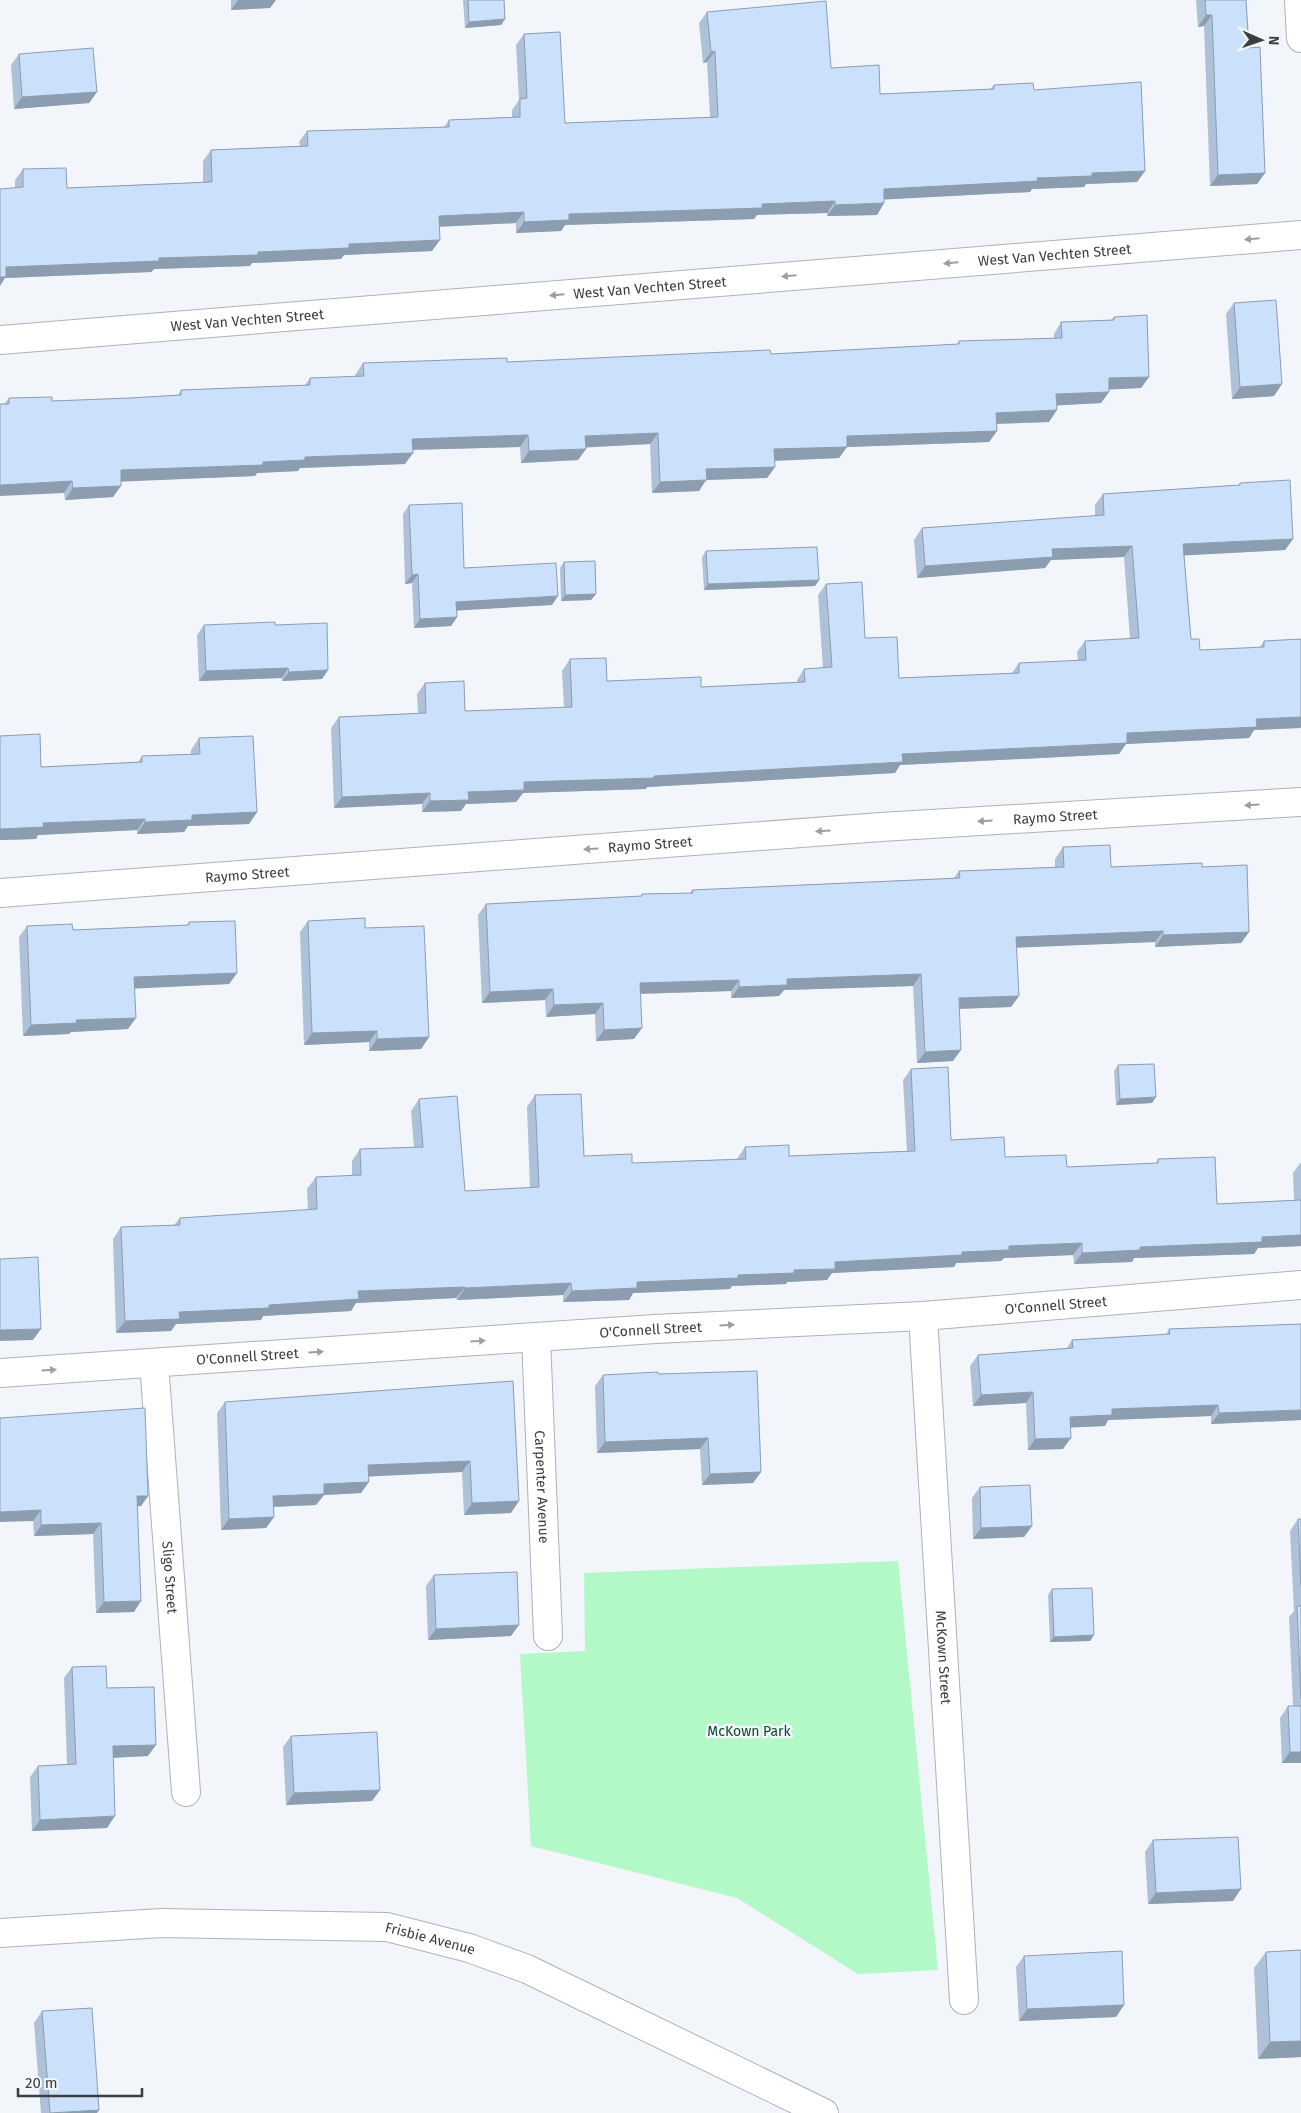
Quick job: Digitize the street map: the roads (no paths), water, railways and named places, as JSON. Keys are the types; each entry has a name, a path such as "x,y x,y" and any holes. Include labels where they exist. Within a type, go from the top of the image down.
{"street":[{"path":"1299,0 1301,38"},
{"name":"West Van Vechten Street","path":"0,340 1301,235"},
{"name":"Raymo Street","path":"0,893 880,827 1301,802"},
{"name":"O'Connell Street","path":"0,1374 655,1329 923,1316 1301,1285"},
{"name":"McKown Street","path":"923,1316 964,2000"},
{"name":"Carpenter Avenue","path":"536,1337 548,1636"},
{"name":"Sligo Street","path":"154,1363 186,1792"},
{"name":"Frisbie Avenue","path":"0,1933 162,1923 387,1927 469,1948 527,1969 824,2113"}],"park label":[{"name":"McKown Park","path":"749,1731"}]}
